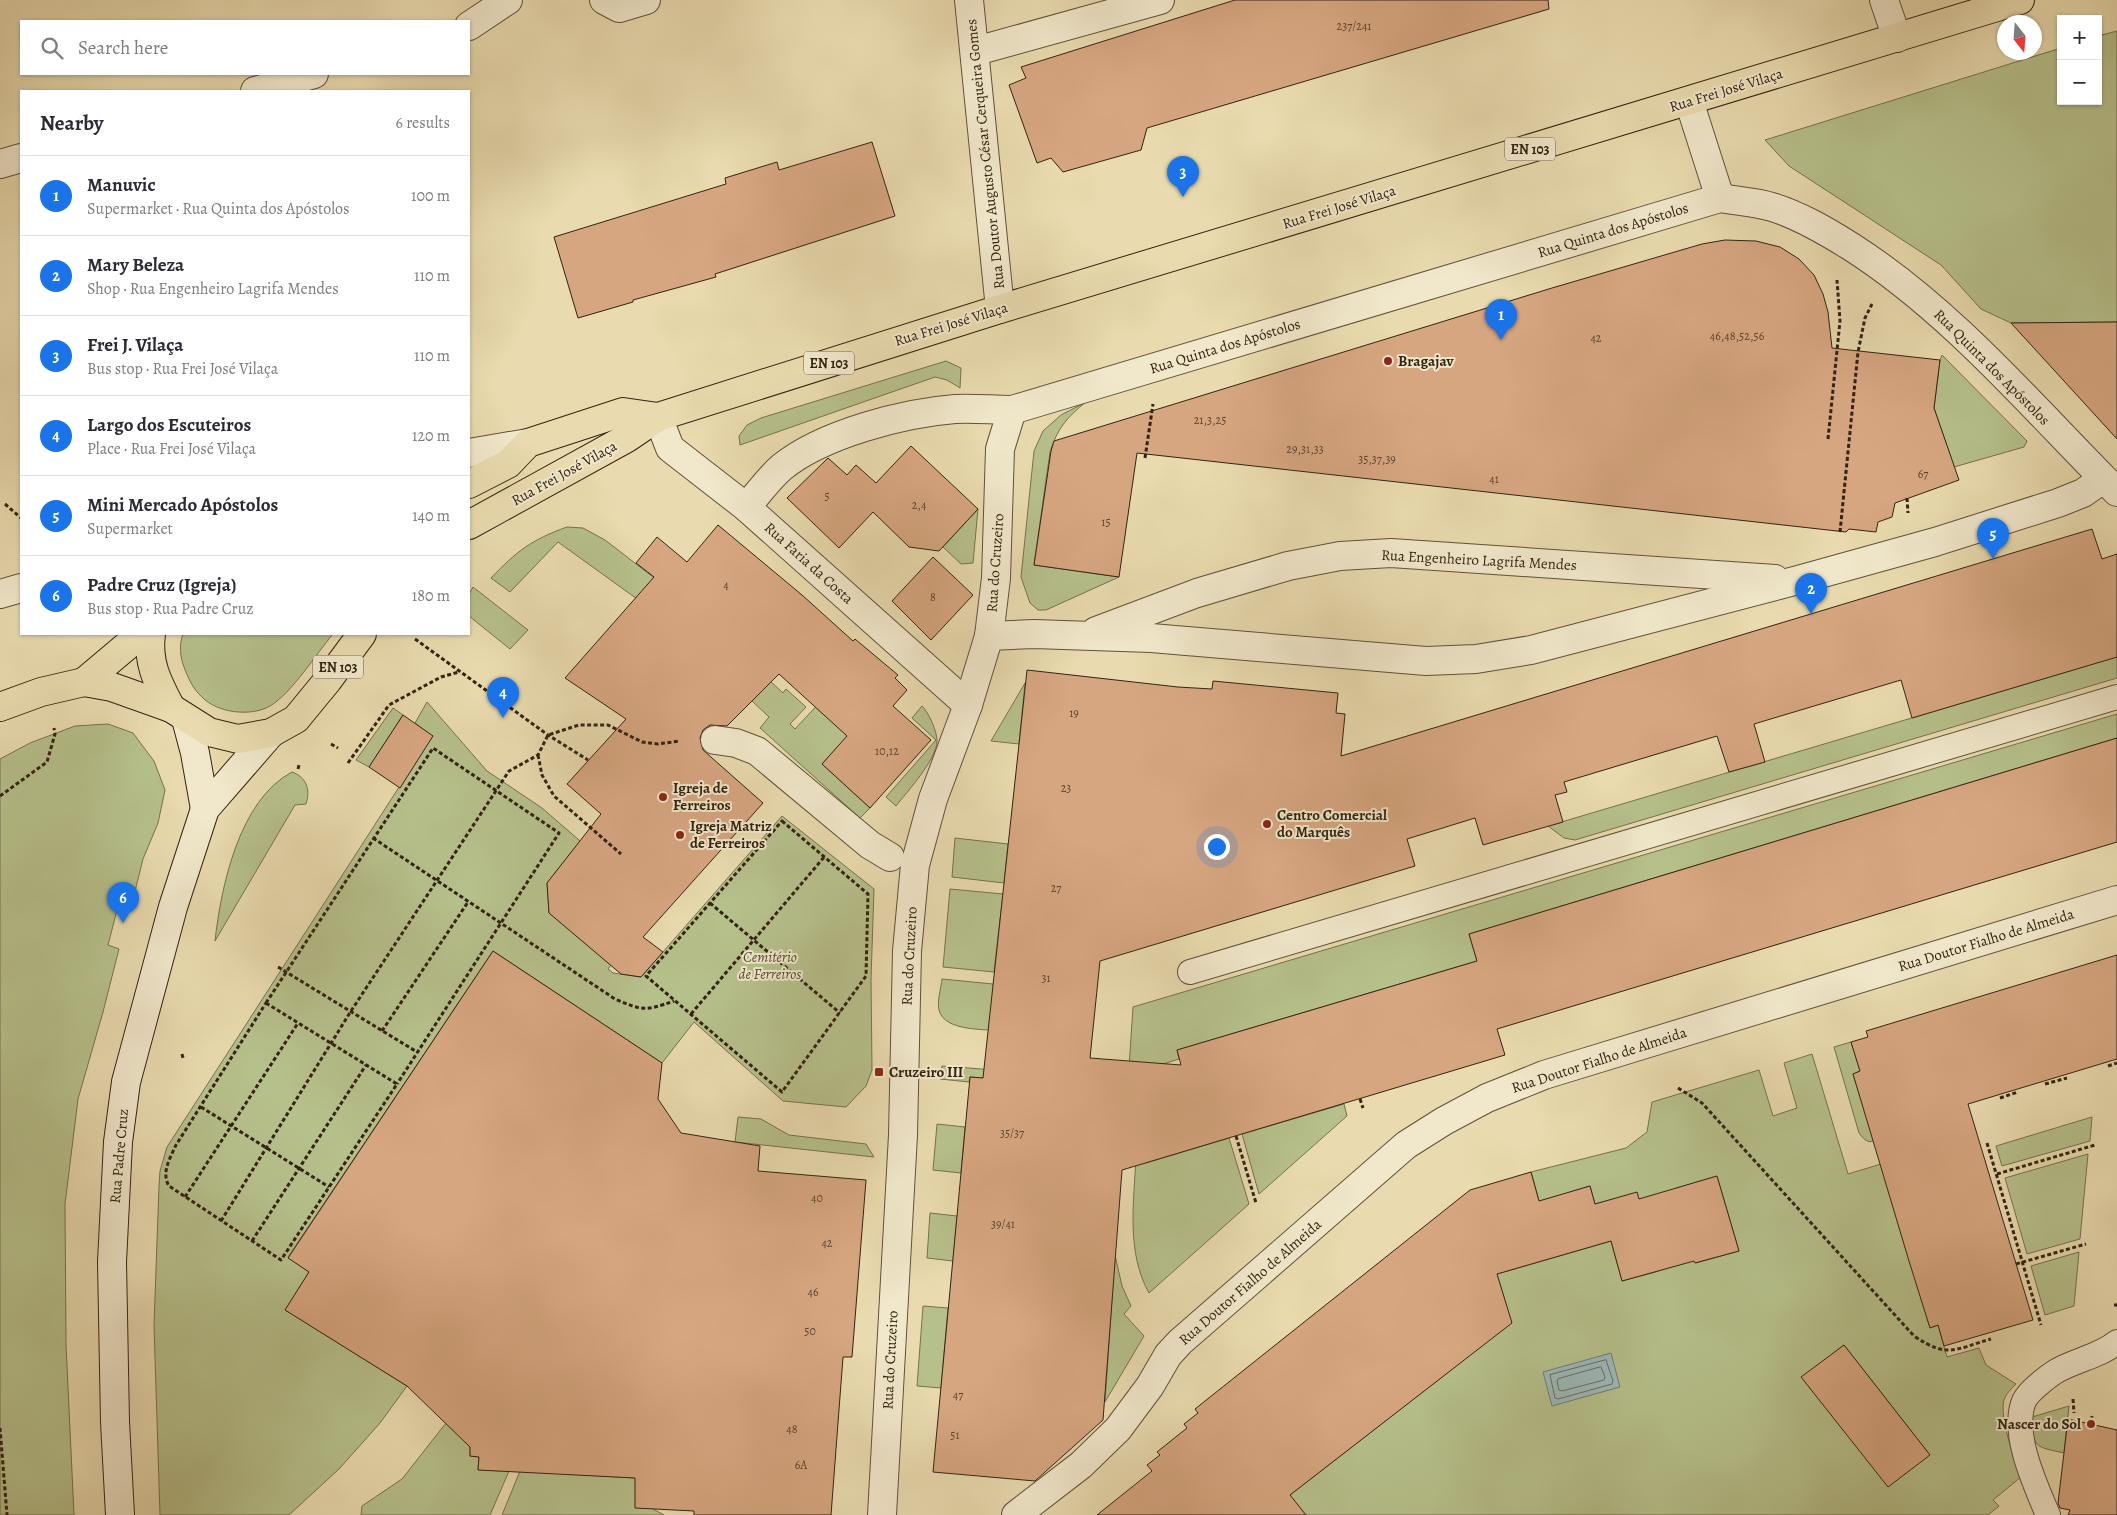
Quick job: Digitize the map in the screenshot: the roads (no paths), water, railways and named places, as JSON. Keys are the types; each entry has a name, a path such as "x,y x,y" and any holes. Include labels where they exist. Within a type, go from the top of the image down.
{"main road":[{"name":"Rua Frei José Vilaça","path":"470,525 578,466 658,417 1000,309 2020,0"},
{"name":"Rua Frei José Vilaça","path":"470,483 508,464 528,443 623,412 658,417"},
{"path":"84,682 140,635"},
{"name":"EN 103","path":"151,635 148,651 156,679 179,714"},
{"name":"EN 103","path":"271,733 296,719 361,635"},
{"path":"0,707 41,692 84,682 112,687 179,714 208,732 238,739 271,733"}],"street":[{"path":"470,25 508,0"},
{"path":"604,0 620,8 646,0"},
{"name":"Rua Doutor Augusto César Cerqueira Gomes","path":"969,0 976,51 1000,309"},
{"path":"976,51 1160,0"},
{"path":"1884,0 1897,38"},
{"path":"260,90 296,82"},
{"path":"1689,101 1720,198"},
{"path":"0,164 20,158"},
{"name":"Rua Quinta dos Apóstolos","path":"746,507 781,468 801,454 839,437 904,416 956,409 1012,410 1720,198 1772,207 1825,230 1875,262 1922,298 1954,326 2110,486"},
{"name":"Rua do Cruzeiro","path":"882,1515 903,1136 907,951 915,865 933,799 968,705 989,636 996,578 1000,450 1012,410"},
{"name":"Rua Faria da Costa","path":"658,417 670,448 746,507 968,705"},
{"path":"470,453 528,443"},
{"name":"Rua Engenheiro Lagrifa Mendes","path":"989,636 1034,634 1166,639 1426,661 1476,659 1531,650 1798,580 1934,542 2058,503 2083,493 2110,486"},
{"name":"Rua Engenheiro Lagrifa Mendes","path":"1082,636 1197,593 1288,566 1340,556 1391,553 1798,580"},
{"path":"0,594 20,588"},
{"name":"Rua Padre Cruz","path":"179,714 195,753 205,809"},
{"name":"Rua Padre Cruz","path":"120,1515 115,1422 112,1262 118,1142 126,1082 173,907 205,809 271,733"},
{"path":"715,740 736,743 757,750 870,845 890,858"},
{"name":"Rua Doutor Fialho de Almeida","path":"1016,1515 1081,1465 1118,1429 1150,1386 1168,1355 1180,1342 1406,1145 1444,1121 1488,1098 1544,1075 2117,900"}],"lane":[{"path":"1190,972 2117,697"},
{"path":"2048,1515 2025,1451 2020,1426 2024,1400 2038,1385 2055,1372 2105,1350 2117,1342"}],"water":[{"path":"1611,1353 1620,1387 1552,1406 1543,1372"}],"place":[{"name":"Frei J. Vilaça","path":"1183,197"},
{"name":"Manuvic","path":"1501,340"},
{"name":"Bragajav","path":"1388,361"},
{"name":"Mini Mercado Apóstolos","path":"1993,559"},
{"name":"Mary Beleza","path":"1811,614"},
{"name":"Largo dos Escuteiros","path":"503,718"},
{"name":"Igreja de Ferreiros","path":"663,797"},
{"name":"Centro Comercial do Marquês","path":"1267,824"},
{"name":"Igreja Matriz de Ferreiros","path":"680,835"},
{"name":"Padre Cruz (Igreja)","path":"123,923"},
{"name":"Cruzeiro III","path":"879,1072"},
{"name":"Nascer do Sol","path":"2091,1424"}],"park label":[{"name":"Cemitério de Ferreiros","path":"770,966"}]}
